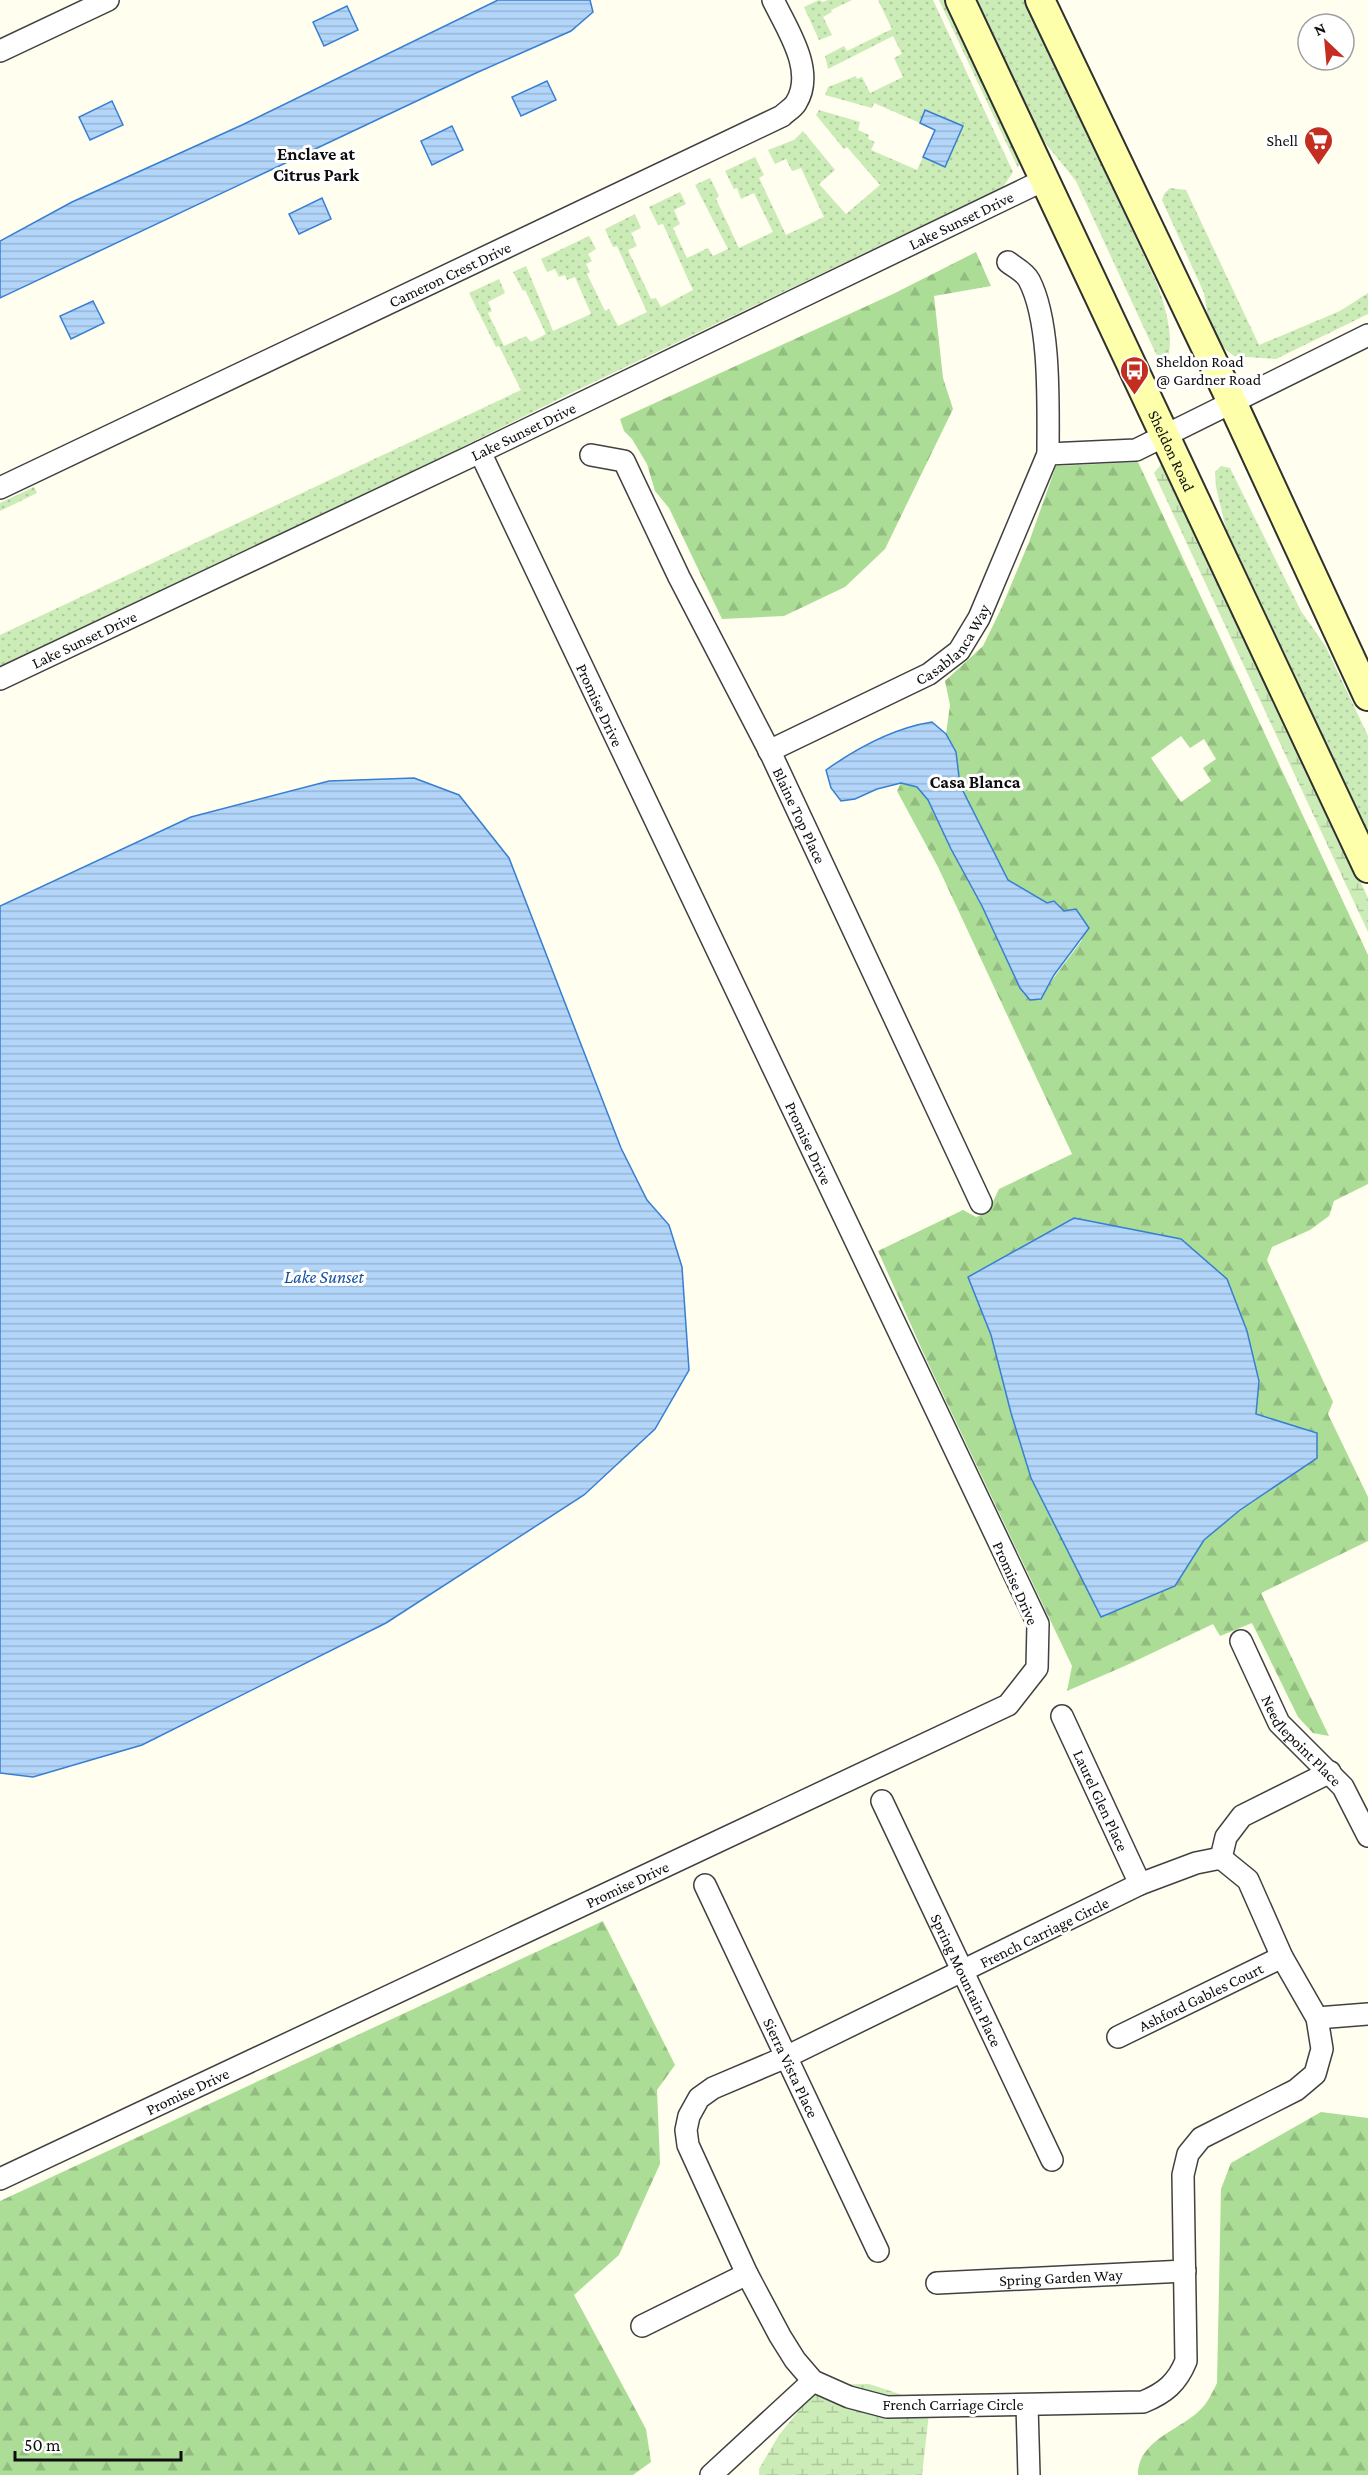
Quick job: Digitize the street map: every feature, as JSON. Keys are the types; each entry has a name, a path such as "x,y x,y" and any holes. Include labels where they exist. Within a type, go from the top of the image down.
{"main road":[{"name":"Sheldon Road","path":"960,0 1368,867"},
{"path":"1040,0 1232,402 1368,696"},
{"path":"1331,789 1368,830"}],"street":[{"path":"0,51 108,0"},
{"name":"Cameron Crest Drive","path":"0,489 782,116 796,104 802,87 803,73 800,59 773,0"},
{"name":"Lake Sunset Drive","path":"0,680 1044,180"},
{"name":"Casablanca Way","path":"769,751 929,674 959,651 979,618 1048,454 1048,398 1041,314 1028,277 1008,262"},
{"path":"1048,454 1136,450 1368,334"},
{"name":"Promise Drive","path":"0,2180 1008,1705 1037,1668 1038,1624 480,452"},
{"name":"Blaine Top Place","path":"591,455 624,461 688,595 769,751 981,1203"},
{"name":"Needlepoint Place","path":"1241,1641 1279,1724 1343,1787 1368,1836"},
{"name":"Laurel Glen Place","path":"1062,1716 1140,1884"},
{"path":"1221,1858 1227,1837 1242,1816 1330,1772"},
{"name":"Spring Mountain Place","path":"882,1801 1052,2160"},
{"name":"French Carriage Circle","path":"1221,1858 1248,1880 1282,1957 1317,2018 1322,2049 1315,2074 1296,2090 1201,2138 1188,2154 1183,2175 1186,2361 1181,2375 1165,2393 1143,2402 887,2407 849,2397 813,2381 780,2336 747,2274 688,2145 686,2130 699,2098 713,2088 786,2056 1140,1884 1196,1863 1221,1858"},
{"name":"Sierra Vista Place","path":"705,1885 878,2251"},
{"name":"Ashford Gables Court","path":"1118,2037 1282,1957"},
{"path":"1317,2018 1368,2014"},
{"name":"Spring Garden Way","path":"937,2283 1185,2271"},
{"path":"642,2326 747,2274"},
{"path":"711,2475 813,2381"},
{"path":"1027,2404 1029,2475"}],"green space":[{"path":"819,0 823,2 852,0 831,10 832,12 823,17 832,35 819,40 804,7"},
{"path":"878,0 933,0 1013,172 1003,187 571,393 0,670 0,635 521,390 469,293 499,279 505,293 488,302 492,311 488,313 504,346 526,336 531,342 546,334 525,290 523,291 513,272 526,266 553,331 591,314 575,277 567,280 565,275 559,277 555,269 547,272 541,259 589,236 596,249 588,254 592,261 586,264 590,272 587,274 605,311 609,309 618,326 647,312 617,246 613,247 605,229 635,214 641,228 631,233 637,246 628,250 651,299 656,298 661,307 693,290 663,224 658,225 649,207 680,192 686,204 674,210 680,224 673,228 687,258 708,248 713,256 728,249 695,185 710,178 719,196 716,199 739,248 773,232 754,193 741,199 737,188 734,189 725,171 755,157 764,175 759,178 786,235 824,217 801,168 792,171 786,159 775,164 768,150 794,140 803,131 835,170 819,184 846,214 880,185 847,147 844,149 816,115 819,110 860,122 858,130 869,135 868,139 875,142 871,150 917,170 923,157 945,166 962,126 925,110 920,123 874,103 872,108 825,95 828,87 856,76 857,79 862,77 870,93 903,77 894,58 902,54 893,36 828,69 825,56 844,46 847,51 892,29"},
{"path":"939,0 944,0 1020,162 1018,168"},
{"path":"977,0 1025,0 1158,286 1169,330 1168,357 1162,359 1156,354 1076,181 1042,139"},
{"path":"1170,188 1186,190 1259,345 1340,311 1368,293 1368,314 1276,359 1234,356 1219,344 1209,324 1204,293 1162,200"},
{"path":"976,252 991,286 934,296 943,378 953,409 885,549 845,587 784,616 722,619 669,508 655,491 647,464 632,439 624,431 620,419 893,294"},
{"path":"1164,461 1368,898 1368,932 1154,473"},
{"path":"1138,462 1368,955 1368,1184 1334,1201 1329,1216 1310,1230 1272,1247 1267,1260 1333,1402 1328,1414 1368,1497 1368,1541 1261,1593 1329,1736 1313,1733 1298,1717 1252,1623 1220,1636 1213,1624 1067,1691 1072,1666 927,1361 878,1251 963,1210 976,1217 988,1212 999,1189 1072,1154 938,867 897,791 901,783 917,787 928,800 982,906 1044,991 1082,940 1064,911 1054,901 1047,903 1008,880 960,785 956,752 946,734 950,705 945,681 983,646 1029,542 1056,466","holes":["1181,736 1190,748 1204,739 1216,759 1203,768 1211,781 1181,802 1151,758","1074,1218 1181,1239 1227,1279 1247,1331 1259,1381 1256,1414 1317,1433 1240,1510 1204,1540 1175,1586 1031,1478 991,1335 968,1278"]},
{"path":"1221,466 1230,468 1301,611 1326,647 1368,736 1368,835 1226,529 1216,487 1215,472"},
{"path":"34,487 37,493 0,511 0,503"},
{"path":"603,1921 675,2065 657,2090 660,2164 619,2255 574,2295 646,2429 651,2462 633,2475 0,2475 0,2201"},
{"path":"1321,2112 1368,2118 1368,2475 1138,2475 1145,2452 1162,2436 1194,2416 1208,2400 1217,2383 1221,2189 1231,2163"},
{"path":"869,2384 930,2404 922,2475 759,2475 759,2469 779,2435 820,2385"}],"water":[{"path":"498,0 590,0 593,12 571,31 476,73 0,298 0,241 72,202 242,125"},
{"path":"347,6 358,30 324,46 313,22"},
{"path":"547,81 556,100 521,116 512,97"},
{"path":"112,101 123,125 90,140 79,117"},
{"path":"925,110 963,126 945,167 923,157 935,130 920,123"},
{"path":"452,126 463,150 432,165 421,141"},
{"path":"322,198 331,219 299,234 289,214"},
{"path":"93,301 104,323 71,339 60,316"},
{"path":"932,722 946,734 956,752 960,785 1008,880 1047,903 1054,901 1064,911 1076,909 1089,928 1054,975 1041,999 1030,1000 1020,988 982,906 928,800 917,787 901,783 877,789 855,799 841,801 831,788 826,770 838,762 890,734"},
{"name":"Lake Sunset","path":"414,778 459,795 509,858 621,1148 647,1200 669,1225 682,1267 689,1370 655,1429 584,1495 386,1623 142,1745 33,1777 0,1773 0,906 191,817 329,781"},
{"path":"1074,1218 1181,1239 1227,1279 1247,1331 1259,1381 1256,1414 1317,1433 1317,1458 1240,1510 1204,1540 1175,1586 1101,1617 1031,1478 991,1335 968,1277"}],"place":[{"name":"Shell","path":"1319,166"},
{"name":"Sheldon Road @ Gardner Road","path":"1135,396"}],"district":[{"name":"Enclave at Citrus Park","path":"316,164"},
{"name":"Casa Blanca","path":"975,782"}]}
